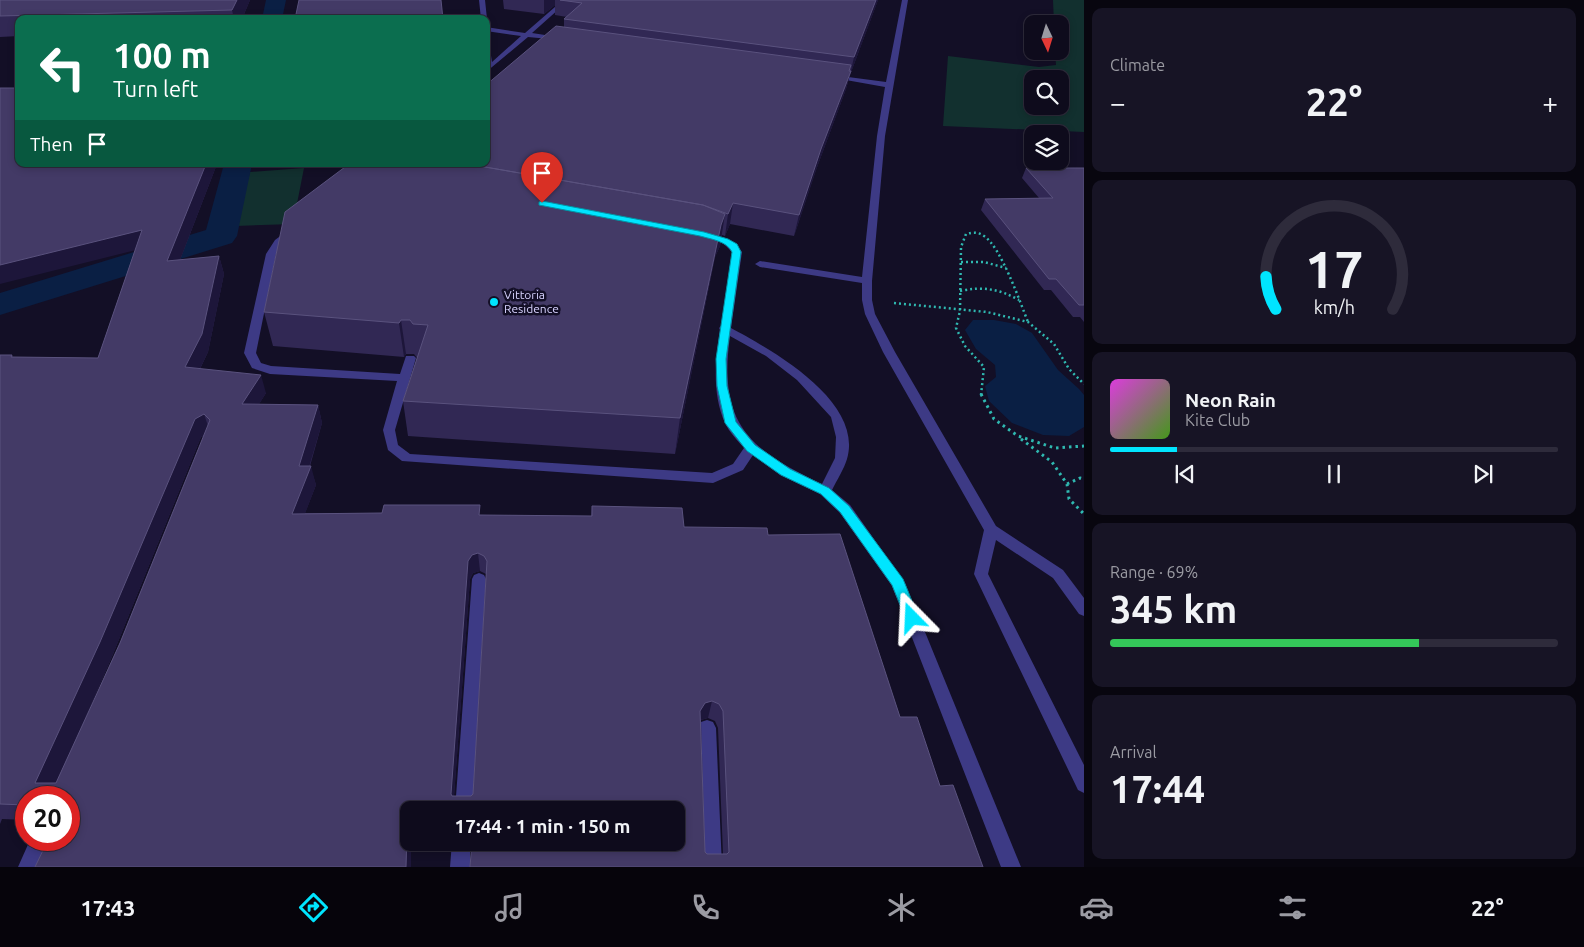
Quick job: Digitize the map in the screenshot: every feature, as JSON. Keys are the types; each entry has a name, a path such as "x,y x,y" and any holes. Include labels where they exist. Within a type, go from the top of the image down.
{"street":[{"path":"482,0 484,15"},
{"path":"490,67 566,0"},
{"path":"905,0 881,136 867,281 867,300 870,314 889,352 991,530 1058,574 1084,610"},
{"path":"490,30 565,40"},
{"path":"830,77 889,85"},
{"path":"299,224 278,242 271,254 250,353 256,365 270,370 404,378"},
{"path":"692,232 725,241 734,246 737,252 724,328 721,359 722,386 731,423 751,448 785,472 825,491 845,509 898,583 1011,867"},
{"path":"760,264 867,281"},
{"path":"724,328 770,354 801,377 837,416 842,437 841,458 825,491"},
{"path":"410,358 389,430 392,447 407,458 713,478 738,467 751,448"},
{"path":"991,530 981,574 1084,784"},
{"path":"465,801 479,579"},
{"path":"707,728 712,867"},
{"path":"28,867 35,851"},
{"path":"460,867 461,851"}],"path":[{"path":"1028,322 1007,268 986,237 974,232 966,234 961,247 960,311 956,328 965,346 984,367 980,393 994,420 1052,462 1067,484 1069,499 1084,514"},
{"path":"961,262 974,260 991,262 1007,268"},
{"path":"960,291 976,286 988,286 1000,289 1020,301"},
{"path":"867,300 960,311 987,312 1028,322 1054,344 1069,369 1084,384"},
{"path":"1018,436 1055,448 1084,446"},
{"path":"1067,484 1084,478"}],"green space":[{"path":"1053,0 1084,0 1084,132 1069,131 1069,125 1024,125 1024,129 943,126 948,56 1039,67 1056,65 1056,60 1069,60 1069,15 1054,15"},
{"path":"304,168 293,224 235,226 250,172"}],"water":[{"path":"973,320 994,320 1016,324 1032,333 1058,370 1084,395 1084,427 1069,436 1043,435 1012,423 989,401 985,386 996,377 995,365 976,349 965,330"}],"building":[{"path":"0,0 237,0 232,10 0,16"},
{"path":"299,0 441,0 443,15 296,15"},
{"path":"560,0 876,0 854,57 564,19 582,3"},
{"path":"556,26 851,65 849,71 851,71 821,149 799,215 733,203 728,214 703,205 485,167 490,167 490,82"},
{"path":"0,88 15,88 15,167 205,167 167,261 219,256 202,334 185,367 261,375 242,404 318,405 299,466 311,466 292,514 382,513 384,505 480,505 479,515 592,516 592,506 682,508 684,527 767,528 768,535 840,534 900,717 917,717 940,786 953,785 983,867 470,867 471,851 685,851 685,801 400,801 400,851 406,851 406,867 35,867 43,851 80,851 80,786 15,786 15,805 0,804 0,355 12,355 11,357 98,358 142,230 0,265","holes":["204,414 210,420 120,643 56,783 35,783 100,642 195,419","478,553 484,556 487,561 473,794 471,796 452,796 468,561 472,555","712,701 719,704 723,711 729,852 727,854 707,854 705,852 700,711 705,703"]},
{"name":"Vittoria Residence","path":"345,167 485,167 703,205 725,214 721,225 680,418 403,401 428,325 413,324 410,320 401,320 399,323 264,312 285,212"},
{"path":"1084,168 1084,305 1079,305 1056,279 1049,279 985,199 1053,198 1028,170"}],"waterway":[{"path":"273,15 276,0"},
{"path":"0,304 221,236 237,167"}],"place":[{"name":"Vittoria Residence","path":"494,302"}],"route":[{"path":"542,203 701,233 734,246 737,252 724,328 721,359 722,386 731,423 751,448 785,472 825,491 845,509 898,583 912,618"}]}
